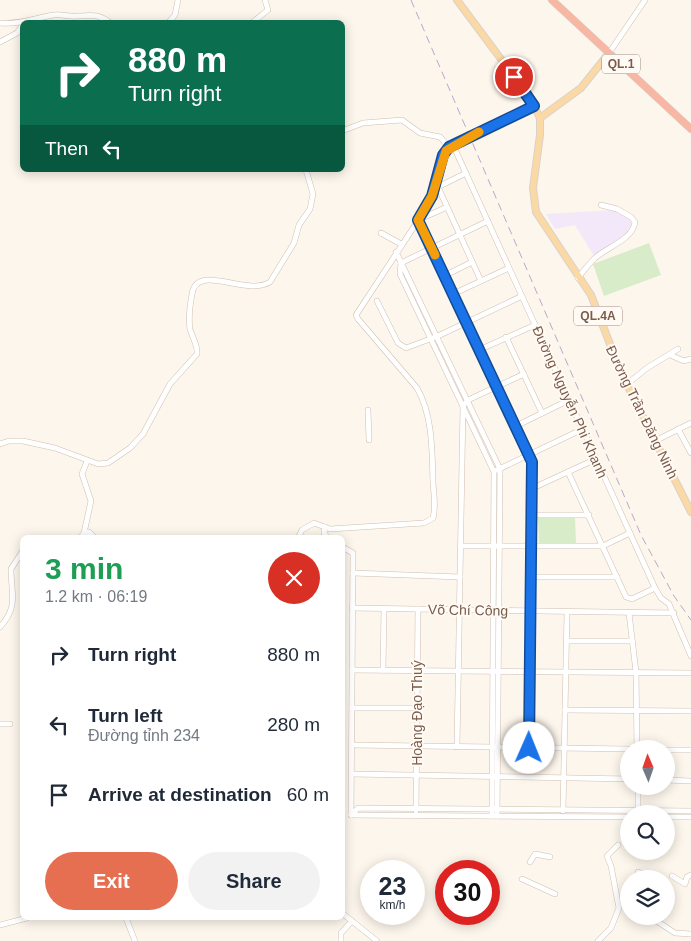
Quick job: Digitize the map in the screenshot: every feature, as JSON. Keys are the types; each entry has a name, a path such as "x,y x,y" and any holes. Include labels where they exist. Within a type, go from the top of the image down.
{"highway":[{"name":"QL.1","path":"552,0 691,129"}],"main road":[{"path":"457,0 534,106 540,118 582,88 609,53"},
{"name":"Đường Trần Đăng Ninh","path":"540,118 540,135 533,188 534,207 540,220 591,295 627,384 691,512"}],"street":[{"path":"171,20 175,15 178,0"},
{"path":"256,20 268,10 265,0"},
{"path":"609,53 645,0"},
{"path":"36,20 55,15 77,16 94,14 105,20"},
{"path":"0,24 20,23"},
{"path":"0,42 17,33 20,29"},
{"path":"300,535 308,526 314,523 325,527 347,528 424,523 430,521 434,516 431,438 427,410 422,396 418,388 356,315 432,196 443,155 451,146 534,106"},
{"path":"345,130 363,123 402,120 420,133 440,137 451,146"},
{"name":"Đường Nguyễn Phi Khanh","path":"451,146 466,173 655,588 674,613 691,656"},
{"path":"0,444 9,441 23,441 55,448 98,464 108,463 130,448 143,434 170,384 196,356 197,348 189,321 194,287 198,282 210,279 245,287 256,287 270,282 294,243 299,226 310,209 312,194 306,172"},
{"path":"466,173 438,187 481,281"},
{"path":"578,278 595,259 626,238 634,227 635,222 631,217 601,205"},
{"path":"418,220 447,207"},
{"path":"418,220 516,426 532,464 532,612 529,748"},
{"path":"401,263 488,221"},
{"path":"381,233 402,244"},
{"path":"396,252 438,336 500,469 500,546 496,611"},
{"path":"444,276 472,262"},
{"path":"401,263 400,274 494,472 493,546 496,611 495,816"},
{"path":"453,294 509,268"},
{"path":"377,301 401,347 409,347 438,336 522,296"},
{"path":"479,350 535,325"},
{"path":"506,337 542,413"},
{"path":"627,384 647,368 678,349"},
{"path":"670,355 684,361 691,359"},
{"path":"457,747 463,406 468,400 524,374"},
{"path":"516,426 569,400"},
{"path":"368,410 369,440"},
{"path":"655,441 691,423"},
{"path":"494,472 582,429"},
{"path":"678,429 691,453"},
{"path":"533,488 596,459"},
{"path":"87,461 82,474 89,490 90,501 84,533 89,532 92,535"},
{"path":"568,472 628,599 655,588"},
{"path":"533,515 588,515"},
{"path":"325,527 326,535"},
{"path":"461,546 602,546 630,533"},
{"path":"345,549 353,553 351,816"},
{"path":"0,627 12,611 14,592 11,569 20,555"},
{"path":"353,573 460,577"},
{"path":"532,577 617,577"},
{"name":"Võ Chí Công","path":"352,608 674,613"},
{"path":"384,609 384,670"},
{"name":"Hoàng Đạo Thuý","path":"416,817 418,610"},
{"path":"564,817 567,612"},
{"path":"629,613 636,672 637,740"},
{"path":"567,641 632,641"},
{"path":"352,670 691,673"},
{"path":"352,708 417,708"},
{"path":"566,710 691,711"},
{"path":"0,724 10,724"},
{"path":"352,744 620,749"},
{"path":"675,750 691,750"},
{"path":"351,774 620,779"},
{"path":"675,780 691,780"},
{"path":"351,816 358,808 620,812"},
{"path":"675,811 691,811"},
{"path":"351,816 620,817"},
{"path":"675,817 691,817"},
{"path":"598,941 610,928 619,908 611,863 607,856 618,845"},
{"path":"530,862 535,854 550,857"},
{"path":"675,878 685,884 687,876 691,875"},
{"path":"522,880 555,894"},
{"path":"345,915 377,941"},
{"path":"0,925 20,920"},
{"path":"127,920 135,941"},
{"path":"340,941 342,933 352,920"},
{"path":"664,925 675,932 691,934"}],"shaded area":[{"path":"615,210 628,218 632,224 623,238 594,256 575,225 555,229 546,214"}],"green space":[{"path":"649,243 661,275 604,296 593,264"},
{"path":"575,517 576,543 539,544 538,518"}],"railway":[{"path":"411,0 641,535 674,596 691,620"}],"slow traffic":[{"path":"435,255 418,220 432,196 443,155 449,147 479,132"}],"route":[{"path":"514,77 534,106 449,147 443,155 432,196 418,220 532,462 532,632 529,748"}]}
